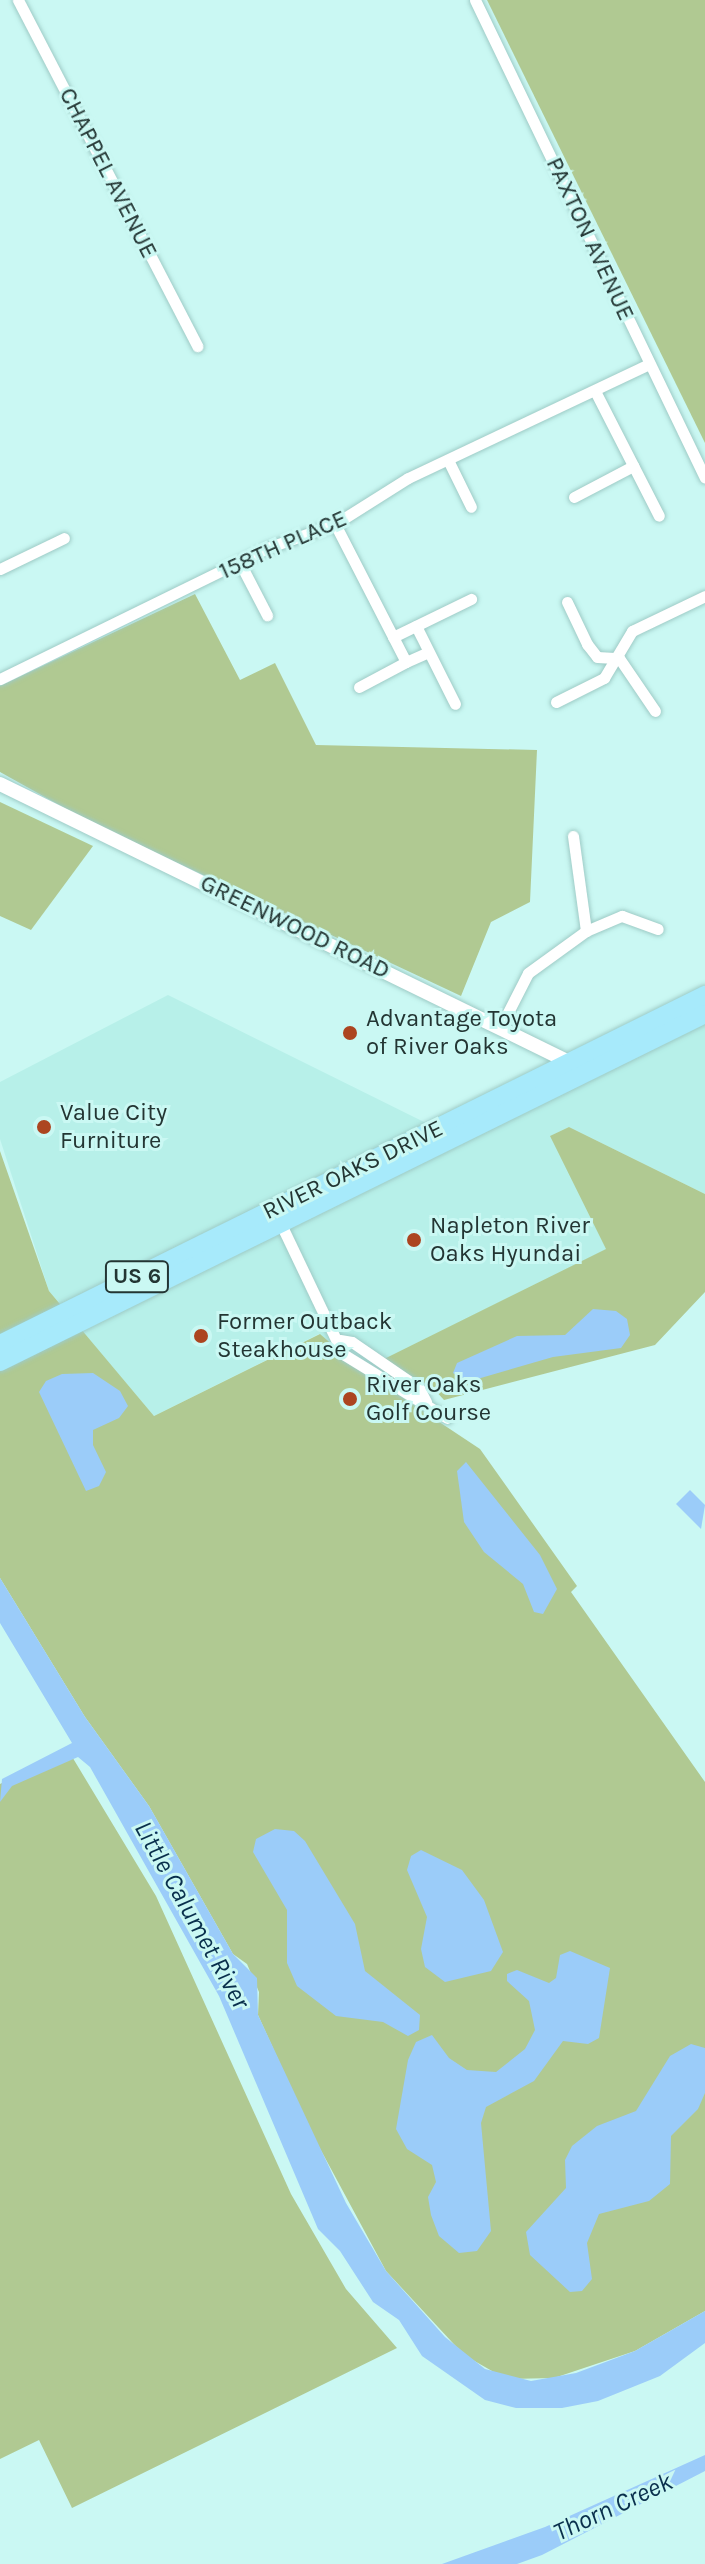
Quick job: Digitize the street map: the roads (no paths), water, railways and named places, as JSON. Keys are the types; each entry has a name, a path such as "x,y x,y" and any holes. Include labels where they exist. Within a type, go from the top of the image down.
{"main road":[{"name":"RIVER OAKS DRIVE","path":"0,1362 569,1063 705,995"},
{"name":"RIVER OAKS DRIVE","path":"0,1344 589,1072 705,1014"}],"street":[{"name":"CHAPPEL AVENUE","path":"18,0 197,346"},
{"name":"PAXTON AVENUE","path":"475,0 705,478"},
{"name":"158TH PLACE","path":"0,679 240,563 335,524 408,478 649,364"},
{"path":"595,391 659,516"},
{"path":"448,460 471,507"},
{"path":"574,497 633,466"},
{"path":"335,524 406,662"},
{"path":"0,569 64,538"},
{"path":"240,563 267,615"},
{"path":"556,702 604,678 619,658 632,631 705,596"},
{"path":"393,637 471,599"},
{"path":"567,602 597,657 619,658"},
{"path":"416,626 455,704"},
{"path":"359,687 428,652"},
{"path":"619,658 655,711"},
{"name":"GREENWOOD ROAD","path":"0,784 501,1026 589,1072"},
{"path":"573,836 586,931"},
{"path":"501,1026 528,973 586,931 622,916 658,929"},
{"path":"277,1217 340,1340 343,1354 412,1399 426,1402 447,1418"}],"water":[{"path":"593,1309 616,1311 627,1319 630,1335 621,1348 553,1357 467,1382 453,1373 457,1363 517,1336 565,1335"},
{"path":"93,1373 120,1391 128,1406 119,1418 93,1430 93,1445 106,1472 99,1486 86,1491 39,1392 46,1381 62,1374"},
{"path":"466,1462 540,1555 557,1589 543,1614 534,1612 523,1584 484,1552 464,1522 457,1471"},
{"path":"690,1490 705,1505 701,1529 676,1504"},
{"name":"Little Calumet River","path":"0,1578 85,1717 149,1806 233,1954 257,1978 258,2015 346,2203 386,2271 445,2337 485,2369 531,2381 576,2373 635,2351 705,2311 705,2343 660,2376 598,2401 562,2408 516,2408 485,2400 422,2356 399,2320 373,2302 340,2251 318,2229 219,1996 90,1767 78,1757 12,1786 0,1802 2,1779 72,1743 0,1623"},
{"path":"275,1829 294,1831 305,1841 355,1924 365,1971 420,2015 419,2030 408,2036 383,2022 336,2016 297,1986 287,1963 287,1910 253,1852 256,1839"},
{"path":"421,1850 462,1870 484,1900 503,1952 491,1971 445,1982 425,1967 421,1949 427,1917 407,1870 411,1856"},
{"path":"570,1951 610,1968 599,2038 588,2044 563,2041 534,2081 486,2107 481,2123 491,2231 477,2251 459,2253 439,2236 431,2215 428,2197 436,2182 432,2165 407,2149 396,2129 408,2060 416,2042 432,2035 449,2058 467,2070 496,2072 525,2049 535,2030 529,2001 507,1981 507,1974 517,1970 549,1983 556,1978 560,1955"},
{"path":"691,2044 705,2048 705,2093 698,2109 671,2136 670,2184 649,2201 599,2214 587,2243 592,2279 582,2291 570,2292 530,2255 526,2232 566,2188 565,2160 572,2146 597,2126 636,2111 670,2056"},
{"name":"Thorn Creek","path":"705,2455 705,2471 542,2555 517,2564 442,2564 545,2527"}],"place":[{"name":"Advantage Toyota of River Oaks","path":"350,1033"},
{"name":"Value City Furniture","path":"44,1127"},
{"name":"Napleton River Oaks Hyundai","path":"414,1240"},
{"name":"Former Outback Steakhouse","path":"201,1336"},
{"name":"River Oaks Golf Course","path":"350,1399"}]}
